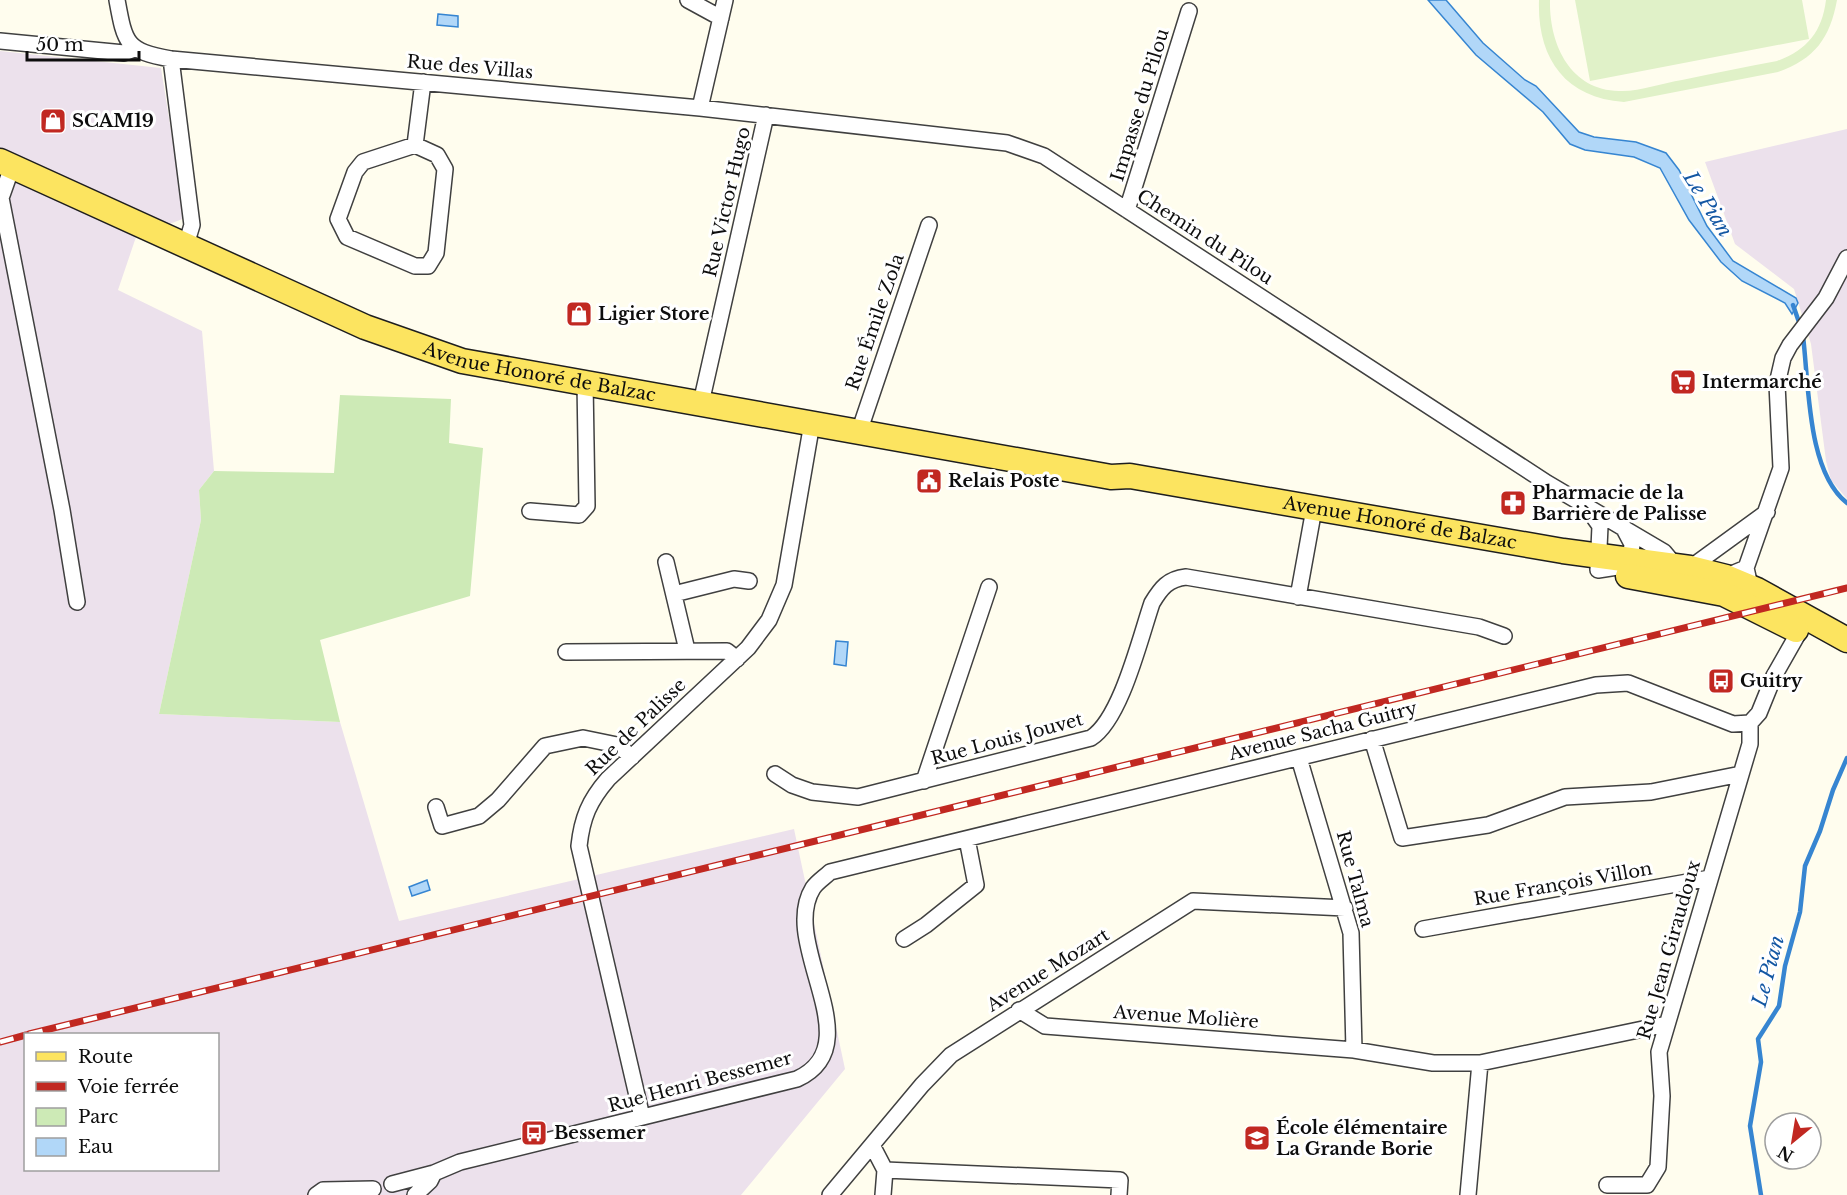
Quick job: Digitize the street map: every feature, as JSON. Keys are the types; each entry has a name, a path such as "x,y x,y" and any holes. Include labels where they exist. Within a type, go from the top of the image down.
{"main road":[{"name":"Avenue Honoré de Balzac","path":"6,164 365,327 412,346 462,361 1111,477 1126,485 1154,492 1313,515 1681,577"},
{"name":"Avenue Honoré de Balzac","path":"1599,563 1630,561 1681,577"},
{"path":"1681,577 1736,572 1803,625 1847,656"},
{"path":"1681,577 1847,640"},
{"path":"1803,625 1847,646"}],"street":[{"path":"0,41 124,53 134,49 122,31 117,0"},
{"path":"688,0 721,18"},
{"path":"700,108 725,0"},
{"name":"Impasse du Pilou","path":"1127,210 1189,11"},
{"name":"Rue des Villas","path":"134,49 144,54 171,59 766,115"},
{"path":"171,59 192,225 186,245"},
{"path":"416,145 423,82"},
{"name":"Chemin du Pilou","path":"766,115 1007,143 1044,156 1547,483 1664,552 1681,577"},
{"name":"Rue Victor Hugo","path":"701,403 766,115"},
{"path":"416,145 437,155 445,169 436,254 428,266 415,266 347,237 338,219 355,172 363,162 416,145"},
{"path":"6,164 1,198 62,510 77,602"},
{"name":"Rue Émile Zola","path":"859,432 929,225"},
{"path":"1736,572 1767,512 1780,468 1777,384 1783,358 1790,345 1811,320 1847,258"},
{"path":"530,511 579,515 587,506 585,382"},
{"name":"Rue de Palisse","path":"642,1117 579,846 582,819 592,798 737,658 769,620 784,585 812,423"},
{"name":"Chemin du Pilou","path":"1582,503 1600,526 1599,563"},
{"path":"1681,577 1767,512"},
{"path":"1298,597 1313,515"},
{"path":"1622,526 1632,544 1630,561"},
{"path":"666,562 687,650"},
{"name":"Rue Louis Jouvet","path":"775,774 792,786 832,796 858,797 1077,743 1100,732 1115,710 1152,603 1167,582 1186,577 1479,627 1504,636"},
{"path":"674,594 734,579 748,581"},
{"path":"924,781 989,587"},
{"path":"1750,723 1759,713 1774,676 1803,625"},
{"path":"566,652 727,651 737,658"},
{"name":"Avenue Sacha Guitry","path":"806,909 813,888 830,872 1596,685 1628,683 1733,724 1750,723"},
{"name":"Rue Jean Giraudoux","path":"1607,1185 1647,1185 1658,1167 1662,1096 1659,1052 1750,744 1750,723"},
{"path":"436,807 442,826 479,816 498,800 545,746 583,738 617,745 632,757"},
{"path":"1372,739 1402,838 1488,825 1565,797 1651,792 1741,774"},
{"name":"Rue Talma","path":"1299,758 1351,933 1354,1050"},
{"path":"904,939 926,925 976,885 967,839"},
{"name":"Rue François Villon","path":"1423,929 1710,878"},
{"name":"Avenue Mozart","path":"830,1195 873,1147 922,1085 951,1055 1193,901 1345,908"},
{"name":"Rue Henri Bessemer","path":"316,1195 323,1190 371,1192 384,1183 392,1184 434,1173 460,1162 797,1079 809,1073 825,1052 828,1027 805,931 806,909"},
{"name":"Avenue Molière","path":"1019,1010 1045,1026 1354,1050 1433,1063 1480,1063 1668,1024"},
{"path":"1468,1195 1480,1063"},
{"path":"873,1147 885,1170 883,1195"},
{"path":"885,1170 1120,1180 1119,1195"},
{"name":"Rue Henri Bessemer","path":"415,1195 430,1181 434,1173"},
{"path":"392,1184 401,1188 406,1195"}],"shaded area":[{"path":"0,51 161,68 185,218 136,237 118,290 202,331 214,471 199,490 201,520 159,714 340,722 399,921 794,829 845,1069 741,1195 0,1195"},
{"path":"1847,129 1847,499 1831,480 1826,461 1811,344 1794,289 1735,244 1705,162"}],"green space":[{"path":"1539,0 1550,0 1553,33 1558,48 1575,73 1587,83 1602,89 1627,91 1788,57 1805,45 1817,30 1826,0 1837,0 1830,25 1819,45 1811,54 1791,67 1778,72 1624,102 1603,99 1585,92 1570,83 1558,71 1543,39"},
{"path":"1575,0 1802,0 1809,39 1590,81"},
{"path":"340,395 451,399 449,443 483,448 470,596 320,640 340,722 159,714 201,520 199,490 214,471 334,473"}],"water":[{"path":"1428,0 1446,0 1483,43 1525,80 1536,86 1579,132 1594,137 1636,142 1666,153 1679,170 1707,226 1733,261 1796,298 1798,303 1792,314 1785,303 1742,281 1721,262 1689,220 1660,168 1634,157 1585,150 1570,144 1543,112 1476,55"},
{"path":"438,14 458,16 458,27 437,25"},
{"path":"836,641 848,642 846,666 834,664"},
{"path":"427,880 430,890 412,896 409,887"}],"waterway":[{"name":"Le Pian","path":"1793,305 1800,325"},
{"name":"Le Pian","path":"1803,336 1809,402 1817,449 1824,471 1834,489 1847,503"},
{"name":"Le Pian","path":"1761,1195 1750,1126 1761,1062 1758,1039 1779,1006 1785,966 1800,912 1805,866 1847,758"}],"railway":[{"path":"33,1033 1847,588"},
{"path":"0,1042 24,1036"}],"place":[{"name":"SCAM19","path":"53,121"},
{"name":"Ligier Store","path":"579,314"},
{"name":"Intermarché","path":"1683,382"},
{"name":"Relais Poste","path":"929,481"},
{"name":"Pharmacie de la Barrière de Palisse","path":"1513,503"},
{"name":"Guitry","path":"1721,681"},
{"name":"Bessemer","path":"534,1133"},
{"name":"École élémentaire La Grande Borie","path":"1257,1138"}]}
